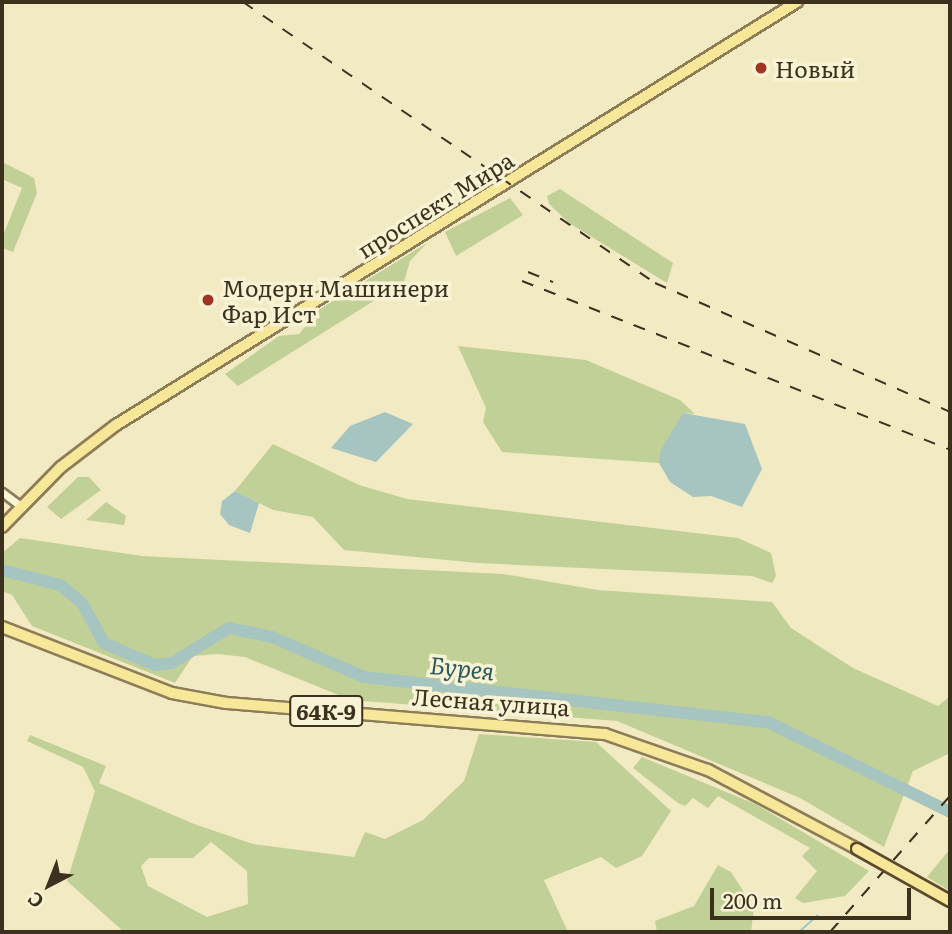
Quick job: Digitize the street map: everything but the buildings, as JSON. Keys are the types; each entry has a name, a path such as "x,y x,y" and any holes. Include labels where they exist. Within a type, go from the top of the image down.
{"main road":[{"name":"проспект Мира","path":"2,527 19,505 116,425 797,2"},
{"name":"Лесная улица","path":"2,627 172,693 226,704 605,734 708,769 950,901"}],"street":[{"path":"2,492 19,505"}],"green space":[{"path":"2,162 34,178 37,193 13,252 2,248 2,238 22,188 2,179"},
{"path":"560,189 673,263 667,283 569,223 549,204 547,196"},
{"path":"510,198 523,215 456,256 445,232"},
{"path":"427,243 410,261 404,282 238,386 225,374 279,336 299,334 320,309"},
{"path":"458,346 586,360 680,400 695,414 683,413 659,463 502,452 483,422 486,408"},
{"path":"273,444 359,485 407,499 738,538 771,553 776,576 772,583 752,576 478,563 344,550 313,517 273,510 235,491"},
{"path":"78,477 89,477 101,490 61,519 47,507"},
{"path":"106,502 126,516 124,525 86,520"},
{"path":"20,538 142,556 503,574 598,590 772,602 791,628 853,668 938,706 950,696 950,753 913,771 884,847 800,798 617,721 351,700 245,657 218,654 193,656 175,683 32,626 12,595 2,591 2,553"},
{"path":"479,734 596,742 671,811 642,856 616,868 601,857 544,880 568,932 124,932 67,881 95,791 83,767 27,741 30,735 106,766 99,783 194,824 253,844 354,857 365,832 385,839 423,820 464,781","holes":["211,842 247,871 248,904 207,917 148,886 141,866 149,858 193,858"]},
{"path":"642,757 755,804 869,871 845,896 803,903 795,898 817,871 802,856 810,848 718,796 708,808 693,798 685,806 678,803 633,768"},
{"path":"950,849 950,891 927,877"},
{"path":"718,865 731,872 754,908 751,932 657,932 655,921 694,906"}],"water":[{"path":"385,412 413,424 376,462 331,448 350,426"},
{"path":"683,413 745,424 762,469 742,507 711,496 693,497 670,482 659,463 661,449"},
{"path":"235,491 259,503 250,533 229,525 220,514 222,501"}],"waterway":[{"name":"Бурея","path":"2,570 60,585 82,603 104,643 155,665 172,663 229,628 272,637 364,677 768,722 950,812"},
{"path":"799,932 818,915"}],"railway":[{"path":"243,2 655,283 950,412"},
{"path":"528,272 553,282"},
{"path":"522,281 950,450"},
{"path":"830,932 950,796"}],"place":[{"name":"Новый","path":"761,68"},
{"name":"Модерн Машинери Фар Ист","path":"208,300"}]}
